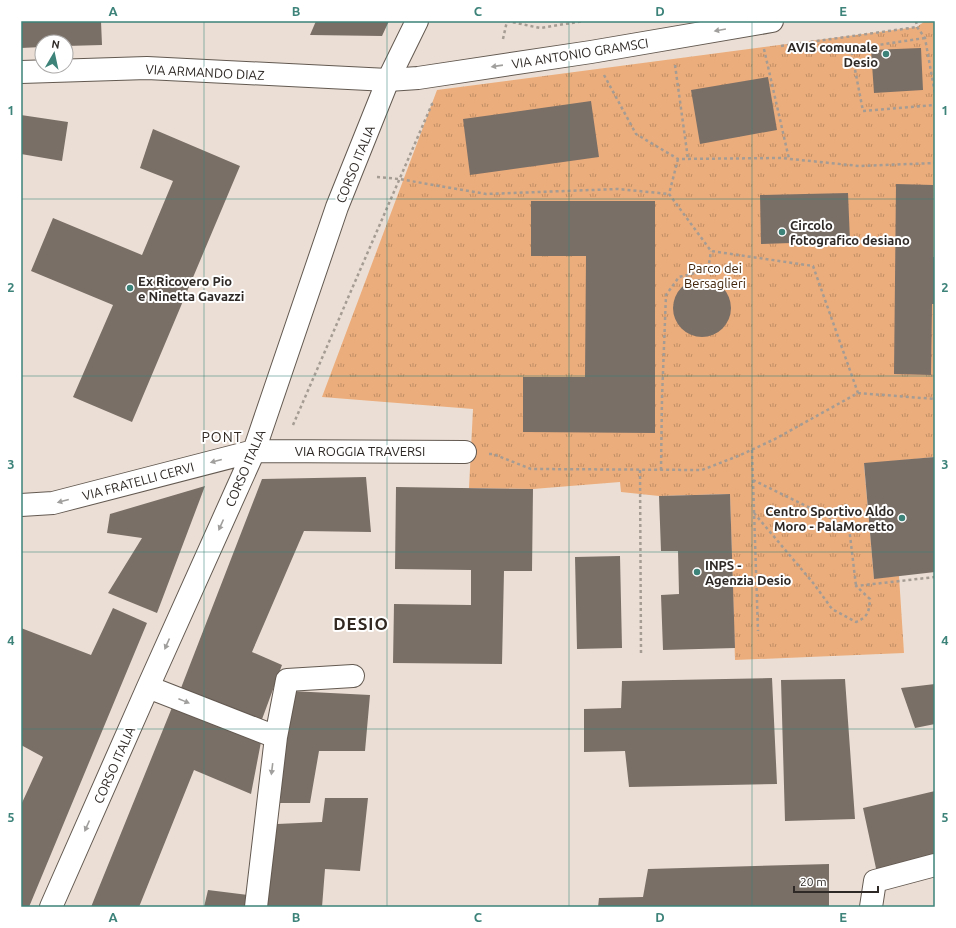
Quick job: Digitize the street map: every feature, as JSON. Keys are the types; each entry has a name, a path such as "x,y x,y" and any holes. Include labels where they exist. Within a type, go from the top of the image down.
{"street":[{"name":"CORSO ITALIA","path":"51,907 254,451 334,215 388,80 417,21"},
{"name":"VIA ANTONIO GRAMSCI","path":"388,80 418,78 591,52 772,21"},
{"name":"VIA ARMANDO DIAZ","path":"21,72 147,68 388,80"},
{"name":"VIA ROGGIA TRAVERSI","path":"254,451 466,452"},
{"name":"VIA FRATELLI CERVI","path":"21,505 53,503 254,451"},
{"path":"256,907 276,737 287,680 353,676"},
{"path":"148,687 276,737"},
{"path":"871,907 875,881 935,865"}],"path":[{"path":"507,21 540,28 584,21"},
{"path":"916,21 917,27 926,38 935,94"},
{"path":"779,46 917,27"},
{"path":"926,38 851,49 863,111 935,104"},
{"path":"757,50 764,49 789,159"},
{"path":"591,52 636,134 678,159 773,158 859,166 935,163"},
{"path":"682,63 675,65 688,159"},
{"path":"598,79 606,78"},
{"path":"281,451 432,104 439,102"},
{"path":"669,194 678,159"},
{"path":"351,173 399,179 486,194 618,189 669,194 711,251 813,266 858,393"},
{"path":"661,470 666,295 679,277 708,270 711,251"},
{"path":"466,452 493,454 531,469 702,470 775,439 858,393 935,399"},
{"path":"752,450 758,631"},
{"path":"640,470 641,654"},
{"path":"753,480 849,527 856,586 870,599 869,610 863,619 856,622 832,608 814,584 754,513"},
{"path":"856,586 935,577"}],"green space":[{"name":"Parco dei Bersaglieri","path":"925,21 935,21 935,457 864,464 874,578 899,576 904,653 735,660 730,494 659,496 621,492 620,482 533,489 469,488 473,409 322,397 437,90 917,27"}],"building":[{"path":"21,21 101,21 102,45 74,46 74,34 34,34 34,47 21,48"},
{"path":"316,21 389,21 382,36 310,35"},
{"path":"921,48 923,90 874,93 871,50"},
{"path":"768,77 777,130 700,144 691,90"},
{"path":"591,101 599,157 470,175 463,119"},
{"path":"21,115 68,122 62,161 21,154"},
{"name":"Ex Ricovero Pio e Ninetta Gavazzi","path":"153,129 240,166 132,422 73,397 113,305 31,271 53,218 142,255 173,181 140,168"},
{"path":"896,184 933,185 933,257 935,257 935,304 932,304 931,375 894,374"},
{"path":"848,193 850,241 761,244 760,195"},
{"path":"531,201 655,201 655,433 523,432 523,377 585,377 586,256 531,256"},
{"path":"696,279 708,279 718,283 727,292 731,302 731,314 723,329 708,337 696,337 686,333 677,324 673,314 673,302 677,292 686,283"},
{"name":"Centro Sportivo Aldo Moro - PalaMoretto","path":"935,457 935,572 874,579 864,463"},
{"path":"366,477 371,532 304,531 252,652 282,665 261,722 181,688 262,479"},
{"path":"205,486 157,613 108,593 142,538 107,533 110,514"},
{"path":"396,487 533,489 532,571 504,571 502,664 393,663 394,604 471,605 471,570 395,569"},
{"path":"730,494 735,648 663,650 661,595 679,594 678,551 661,551 659,496"},
{"path":"620,556 622,648 577,649 575,557"},
{"path":"113,608 147,623 29,907 21,907 21,805 43,757 21,745 21,628 91,655"},
{"path":"772,678 777,784 629,787 625,751 584,752 584,709 621,708 622,681"},
{"path":"845,679 855,819 785,821 781,680"},
{"path":"935,684 935,724 915,728 901,688"},
{"path":"291,691 370,695 365,751 319,751 310,803 280,803"},
{"path":"173,705 261,742 251,794 194,770 139,907 91,907"},
{"path":"935,791 935,858 877,873 863,808"},
{"path":"325,798 368,798 360,871 325,869 322,907 267,907 277,824 322,822"},
{"path":"829,864 829,907 598,907 599,898 643,897 648,869"},
{"path":"208,890 248,895 246,907 204,907"}],"place":[{"name":"AVIS comunale Desio","path":"886,54"},
{"name":"Circolo fotografico desiano","path":"782,232"},
{"name":"Ex Ricovero Pio e Ninetta Gavazzi","path":"130,288"},
{"name":"Centro Sportivo Aldo Moro - PalaMoretto","path":"902,518"},
{"name":"INPS - Agenzia Desio","path":"697,572"}],"district":[{"name":"PONT","path":"222,437"},
{"name":"DESIO","path":"361,623"}]}
